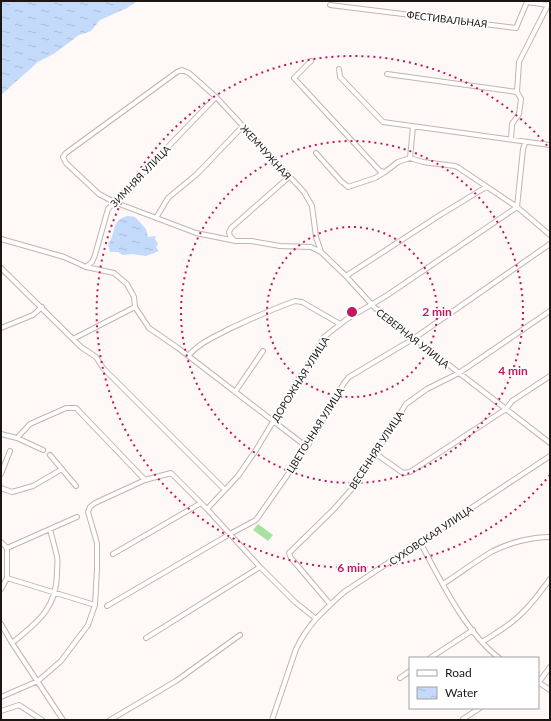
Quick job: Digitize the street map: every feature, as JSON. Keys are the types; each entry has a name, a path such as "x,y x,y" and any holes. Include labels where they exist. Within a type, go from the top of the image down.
{"street":[{"name":"ФЕСТИВАЛЬНАЯ","path":"330,4 516,28 527,2 549,3"},
{"path":"511,139 512,124 519,114 522,99 517,92 519,62 549,3"},
{"path":"311,61 294,78 380,171 385,172"},
{"path":"338,68 340,77 383,122 550,145"},
{"name":"ЖЕМЧУЖНАЯ","path":"64,157 66,153 177,72 182,70 189,73 216,97 304,192 312,206 316,237 321,252"},
{"path":"387,74 517,92"},
{"name":"ЗИМНЯЯ УЛИЦА","path":"86,268 92,262 95,255 108,209 216,97"},
{"path":"156,218 168,198 187,182 243,126"},
{"path":"410,158 414,127"},
{"path":"517,207 523,149 525,143 527,142"},
{"path":"316,153 348,187 375,178 398,162 410,158 429,163 454,166 471,175 486,187 517,207 550,235"},
{"name":"СЕВЕРНАЯ УЛИЦА","path":"64,157 66,163 99,194 114,202 196,233 236,241 311,247 321,252 346,276 375,308 413,339 550,443"},
{"path":"236,241 230,236 229,232 231,228 289,177"},
{"path":"346,276 486,187"},
{"name":"ДОРОЖНАЯ УЛИЦА","path":"207,509 238,476 247,463 324,337 340,324 517,207"},
{"path":"1,239 64,257 86,268 114,273 127,284 134,297 135,308 149,328 274,421 306,447"},
{"name":"ЦВЕТОЧНАЯ УЛИЦА","path":"107,606 256,520 306,447 348,377 413,339 550,244"},
{"path":"1,268 81,347 96,357 103,368 225,490"},
{"path":"188,356 195,348 204,342 245,322 295,301 302,302 340,324"},
{"path":"1,328 33,314 42,307"},
{"path":"73,339 135,308"},
{"name":"ВЕСЕННЯЯ УЛИЦА","path":"330,604 291,558 289,553 333,510 357,483 406,404 427,389 459,373 550,311"},
{"path":"235,392 262,351"},
{"path":"376,454 403,473 410,472 506,409 512,401 550,376"},
{"path":"17,438 30,424 66,408 76,408 145,480"},
{"path":"1,434 17,438 43,450"},
{"path":"1,474 10,451"},
{"path":"50,455 76,486"},
{"name":"СУХОВСКАЯ УЛИЦА","path":"272,720 296,649 315,618 344,592 550,456"},
{"path":"1,488 12,492 33,486 62,469"},
{"path":"1,697 38,681 61,661 88,625 95,605 97,543 88,512 90,508 95,503 145,480 171,473 207,509 294,602 315,618"},
{"path":"113,554 201,503"},
{"path":"7,548 77,517"},
{"path":"12,643 35,624 48,609 55,592 57,557 50,529"},
{"path":"443,584 492,552 525,540 550,537"},
{"path":"1,542 7,548 7,578 1,589"},
{"path":"420,542 451,598 482,642 498,657"},
{"path":"146,638 260,567"},
{"path":"7,578 95,605"},
{"path":"482,642 507,626 522,614 535,600 550,579"},
{"path":"1,624 63,720"},
{"path":"432,657 473,630"},
{"path":"110,720 176,681 240,635"},
{"path":"539,681 550,667"},
{"path":"400,678 409,672"},
{"path":"539,683 550,690"},
{"path":"1,711 19,705 42,720"},
{"path":"462,719 478,709"}],"green space":[{"path":"258,524 273,535 268,541 253,530"}],"water":[{"path":"1,1 137,1 127,8 100,20 91,31 79,35 55,53 38,62 1,95"},
{"path":"128,216 135,217 146,229 148,237 156,236 155,239 158,244 156,247 159,251 146,256 132,254 123,255 118,252 110,252 108,244 111,240 116,224 122,218"}]}
